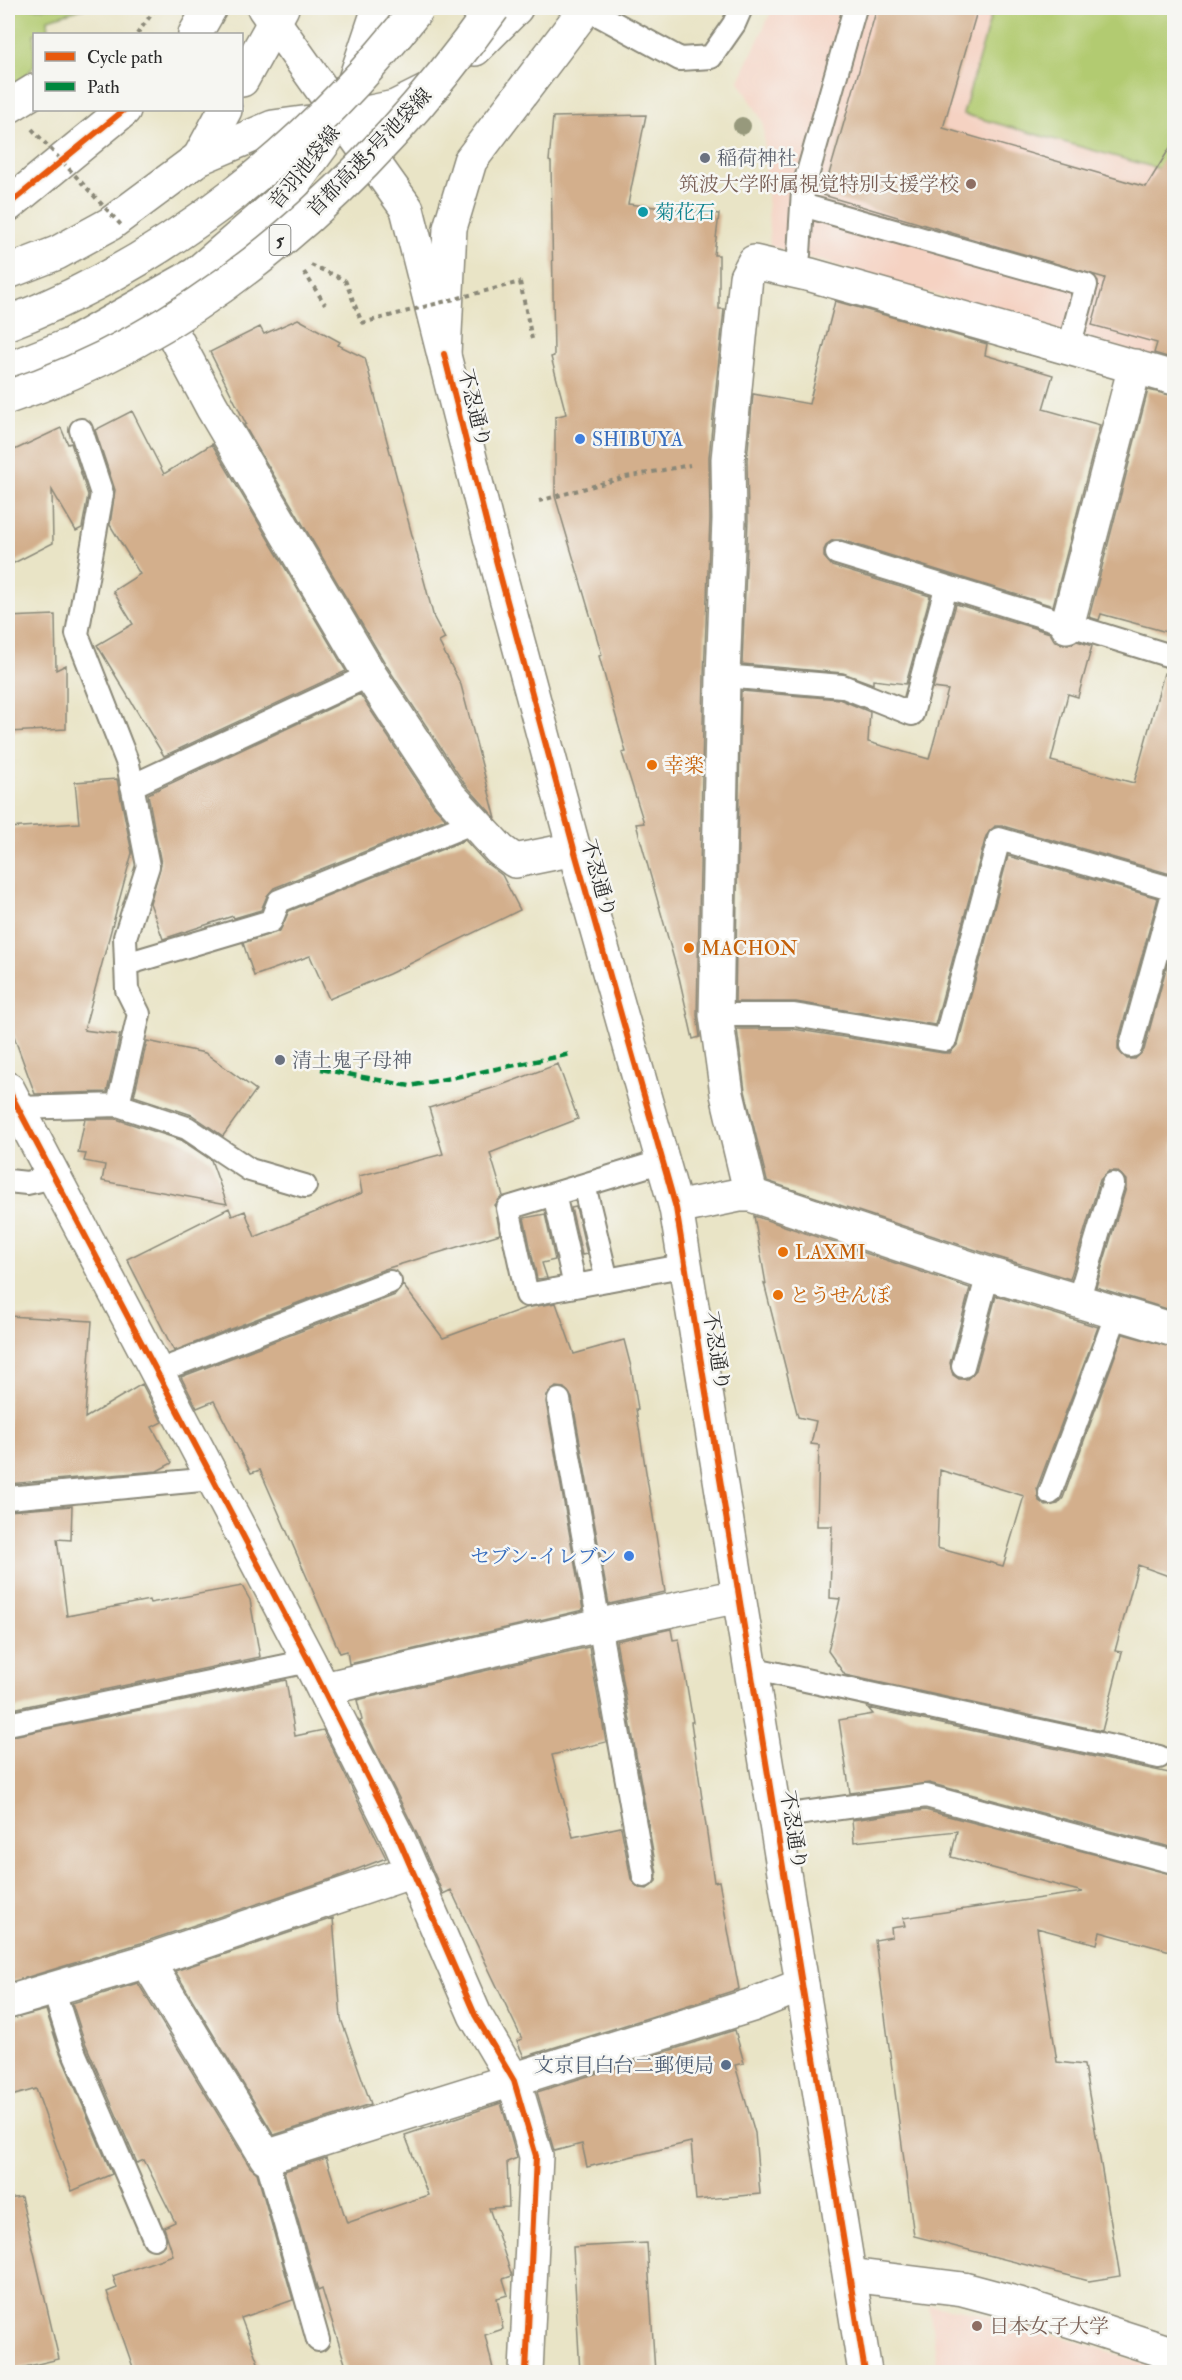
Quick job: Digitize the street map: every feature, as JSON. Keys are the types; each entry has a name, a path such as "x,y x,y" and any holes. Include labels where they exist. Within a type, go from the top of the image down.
{"main road":[{"path":"196,33 210,8"},
{"path":"342,118 379,8"},
{"path":"8,323 72,296 123,268 202,216 262,169 327,112 396,37 418,8"},
{"name":"首都高速5号池袋線","path":"8,397 64,376 132,343 246,269 308,217 380,146 457,58 493,8"},
{"path":"342,118 395,106 443,83 516,8"},
{"path":"444,354 450,228 470,161 586,8"},
{"path":"243,78 273,12"},
{"name":"不忍通り","path":"273,12 342,118 407,209 493,549 574,849 676,1208 865,2373"},
{"path":"8,107 33,92"},
{"path":"8,205 123,111"},
{"path":"199,158 224,111"},
{"name":"音羽池袋線","path":"8,272 57,254 110,224 199,158 273,127 342,118"},
{"name":"音羽池袋線","path":"8,369 70,345 196,274 283,199 342,118"},
{"path":"751,1195 727,1094 716,1015 723,676 729,519 728,459 746,277 754,262 1069,347 1174,378"},
{"path":"154,298 212,407 370,675 449,795 500,850 515,861 574,849"},
{"path":"1067,626 1136,366"},
{"path":"13,1098 316,1675 400,1842 475,2015 514,2080 536,2156 525,2373"},
{"path":"676,1208 739,1195 751,1195 988,1274 1174,1330"},
{"path":"316,1675 600,1624 739,1596"},
{"path":"8,2002 147,1961 412,1871"},
{"path":"147,1961 266,2157 752,2005 802,1985"},
{"path":"850,2275 963,2289 1018,2304 1174,2354"}],"lane":[{"path":"586,8 680,59 711,57 734,24 741,8"},
{"path":"796,272 803,190 855,8"},
{"path":"801,205 1086,285 1069,347"},
{"path":"81,430 102,494 77,634 128,764 148,866 125,937 127,990 139,1014 118,1105"},
{"path":"837,553 1067,626 1174,657"},
{"path":"723,676 842,686 912,714 946,588"},
{"path":"132,786 370,675"},
{"path":"126,964 271,921 279,901 474,822"},
{"path":"716,1015 795,1015 945,1040 999,839 1174,889 1131,1046"},
{"path":"13,1098 118,1105 187,1128 250,1170 305,1186"},
{"path":"663,1161 508,1208 527,1295 687,1265"},
{"path":"8,1181 27,1183 54,1177"},
{"path":"1078,1301 1113,1184"},
{"path":"584,1185 608,1280"},
{"path":"548,1196 569,1287"},
{"path":"963,1366 988,1274"},
{"path":"156,1372 390,1282"},
{"path":"1050,1493 1117,1313"},
{"path":"559,1400 644,1876"},
{"path":"8,1498 212,1479"},
{"path":"750,1668 1159,1757"},
{"path":"8,1724 316,1675"},
{"path":"775,1817 926,1796 1174,1862"},
{"path":"52,1989 71,2045 154,2238"},
{"path":"266,2157 318,2340"}],"path":[{"path":"138,33 156,8"},
{"path":"302,268 325,304"},
{"path":"345,280 362,323 520,282 532,339"},
{"path":"539,501 626,477 728,459"}],"shaded area":[{"name":"筑波大学附属視覚特別支援学校","path":"773,8 1174,8 1174,364 770,246 763,122 739,81"},
{"name":"日本女子大学","path":"929,2305 969,2311 1077,2341 1170,2372 938,2372"}],"green space":[{"path":"8,8 85,8 48,19 49,33 33,33 33,67 8,98"},
{"path":"993,8 1174,8 1174,173 963,114"}],"building":[{"path":"877,8 978,8 943,128 1146,187 1174,141 1174,359 1154,353 1157,343 1092,325 1105,278 823,195"},
{"path":"646,115 628,204 719,214 714,255 719,255 719,309 724,309 709,457 710,519 704,676 697,1015 700,1037 693,1039 679,977 636,824 644,823 622,753 626,752 599,656 602,655 555,496 555,417 566,414 551,357 554,356 551,162 549,161 553,117"},
{"path":"835,301 987,344 985,355 1053,375 1043,409 1100,425 1053,606 841,540 833,540 827,544 824,557 832,566 930,596 906,684 873,680 873,684 843,673 742,664 748,520 747,460 753,394 809,404"},
{"path":"298,319 340,342 338,345 365,358 434,618 445,639 439,642 461,685 496,819 464,783 386,665 244,425 246,424 210,352 260,327 264,334"},
{"path":"1148,390 1174,396 1174,634 1101,614 1099,620 1089,617"},
{"path":"132,411 164,474 212,444 346,671 164,756 97,645 133,624 113,591 140,574 110,525 115,490 95,430"},
{"path":"61,428 68,444 71,443 88,495 82,528 76,531 52,490 53,543 8,566 8,453"},
{"path":"956,604 1050,633 1054,640 1062,644 1077,641 1092,646 1078,697 1068,694 1051,761 1134,783 1164,673 1174,675 1174,875 1003,826 995,826 986,836 935,1025 796,1002 735,1002 741,691 839,699 870,712 868,742 929,759 948,690 933,688"},
{"path":"55,615 56,670 66,665 66,729 8,732 8,617"},
{"path":"360,694 433,805 446,819 274,888 267,896 261,910 234,918 233,916 163,939 150,903 161,864 148,794"},
{"path":"117,779 132,853 84,1030 120,1035 107,1092 35,1094 8,1020 8,828 79,823 75,782"},
{"path":"465,840 486,863 502,875 520,910 389,974 329,999 310,956 254,976 243,943 280,931 289,911"},
{"path":"1008,856 1158,898 1118,1042 1118,1050 1127,1059 1135,1059 1144,1050 1174,939 1174,1311 1096,1287 1126,1188 1126,1180 1117,1171 1109,1171 1100,1180 1070,1279 767,1181 745,1091 737,1029 793,1029 950,1053 958,1044"},
{"path":"147,1041 205,1053 256,1090 223,1136 192,1115 134,1096"},
{"path":"558,1064 578,1119 490,1153 503,1196 495,1205 500,1234 385,1269 174,1351 127,1259 229,1208 232,1216 245,1211 255,1237 362,1193 359,1176 443,1154 429,1108"},
{"path":"85,1119 116,1119 181,1140 211,1160 227,1204 102,1181 105,1165 84,1161 86,1154 78,1153"},
{"path":"576,1207 587,1254 582,1255 571,1208"},
{"path":"545,1214 555,1260 542,1263 547,1278 537,1279 524,1218"},
{"path":"754,1216 970,1288 950,1363 953,1375 959,1379 967,1379 976,1370 996,1296 1098,1327 1037,1488 1039,1501 1046,1506 1058,1504 1063,1498 1123,1334 1174,1348 1174,1578 1138,1565 1115,1651 1122,1652 1102,1731 845,1675 828,1651 840,1599 830,1598 832,1526 817,1526 819,1445 811,1444 816,1421 798,1417 764,1283 766,1284","holes":["940,1470 1024,1496 1003,1566 937,1548"]},
{"path":"403,1285 443,1338 525,1308 556,1303 574,1354 624,1340 638,1409 636,1409 665,1592 609,1604 572,1398 564,1388 556,1387 547,1395 546,1402 583,1610 349,1664 347,1651 340,1653 260,1470 251,1473 214,1401 197,1408 181,1377 395,1295"},
{"path":"8,1316 92,1321 85,1418 142,1384 162,1422 152,1427 172,1463 157,1471 8,1484"},
{"path":"72,1506 71,1540 57,1539 67,1616 149,1600 150,1603 242,1586 250,1600 260,1657 8,1710 8,1511"},
{"path":"671,1629 673,1640 679,1639 693,1722 691,1722 714,1882 719,1881 739,1989 524,2057 517,2041 522,2039 451,1890 443,1894 417,1834 360,1721 362,1720 357,1700 589,1647 606,1742 552,1755 573,1837 621,1827 631,1879 639,1888 647,1889 656,1881 657,1874 616,1641"},
{"path":"286,1680 295,1736 323,1730 386,1858 337,1877 141,1943 8,1983 8,1737"},
{"path":"868,1708 1174,1774 1174,1848 929,1783 850,1793 839,1720 873,1714"},
{"path":"925,1810 1174,1875 1174,1952 1100,1932 1097,1944 1037,1928 1057,2062 1084,2065 1120,2276 1089,2281 914,2236 875,1940 892,1937 891,1928 905,1926 903,1918 1083,1892 951,1857 957,1831 854,1842 852,1820"},
{"path":"333,1918 341,2019 371,2104 274,2135 175,1971"},
{"path":"138,1983 250,2167 257,2173 293,2300 241,2318 262,2373 135,2373 107,2292 117,2288 113,2276 173,2255 164,2227 175,2222 144,2160 137,2163 84,2040 72,2003"},
{"path":"46,2010 59,2050 112,2174 72,2191 36,2089 8,2097 8,2020"},
{"path":"735,2030 744,2063 735,2065 755,2133 760,2194 696,2200 691,2142 587,2167 582,2144 554,2151 537,2092"},
{"path":"501,2103 517,2158 507,2162 509,2207 489,2208 512,2276 503,2279 508,2295 497,2298 503,2329 485,2335 494,2373 348,2373 322,2289 318,2291 284,2171 326,2158 347,2223 428,2195 405,2135"},
{"path":"21,2197 59,2359 8,2371 8,2199"},
{"path":"647,2243 655,2373 580,2373 573,2247"}],"marked path":[{"path":"321,1069 410,1086 571,1054"}],"cycle path":[{"path":"8,205 123,111"},
{"path":"444,354 493,549 574,849 676,1208 865,2372"},
{"path":"8,1089 309,1661 400,1842 475,2015 514,2081 536,2156 526,2372"}],"place":[{"name":"稲荷神社","path":"705,158"},
{"name":"筑波大学附属視覚特別支援学校","path":"971,184"},
{"name":"菊花石","path":"643,212"},
{"name":"SHIBUYA","path":"580,439"},
{"name":"幸楽","path":"652,765"},
{"name":"MACHON","path":"689,948"},
{"name":"清土鬼子母神","path":"280,1060"},
{"name":"LAXMI","path":"783,1252"},
{"name":"とうせんぼ","path":"778,1295"},
{"name":"セブン-イレブン","path":"629,1556"},
{"name":"文京目白台二郵便局","path":"726,2065"},
{"name":"日本女子大学","path":"977,2326"}]}
